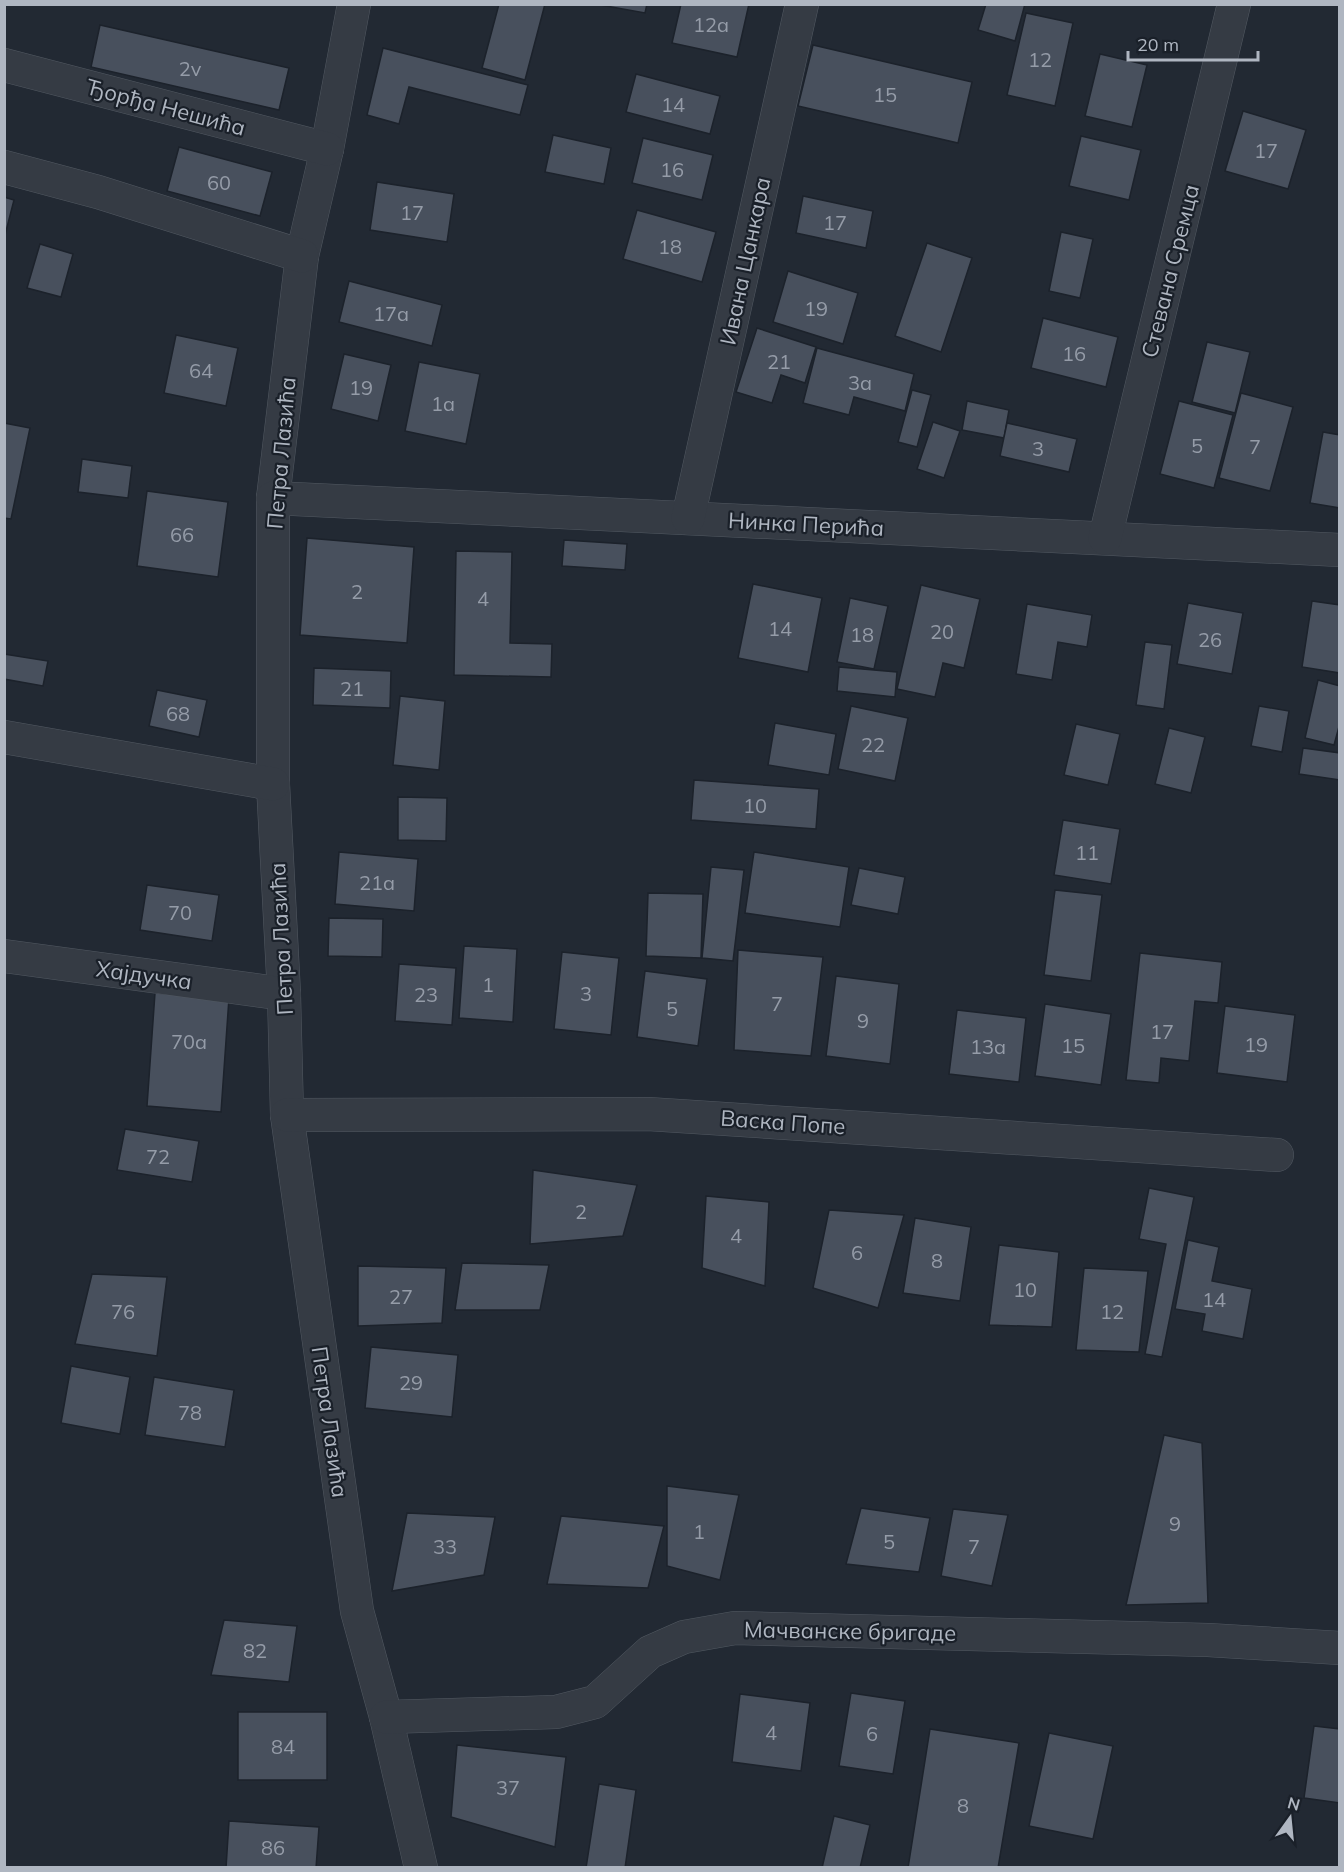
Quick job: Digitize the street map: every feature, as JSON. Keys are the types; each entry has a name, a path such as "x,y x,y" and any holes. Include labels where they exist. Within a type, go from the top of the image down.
{"street":[{"name":"Петра Лазића","path":"354,4 327,149 302,256 273,498 273,784 284,994 287,1115 357,1611 386,1717 421,1868"},
{"name":"Ивана Цанкара","path":"688,518 802,4"},
{"name":"Стевана Сремца","path":"1105,538 1234,4"},
{"name":"Ђорђа Нешића","path":"4,65 327,149"},
{"path":"4,167 98,192 302,256"},
{"name":"Нинка Перића","path":"273,498 1340,550"},
{"path":"4,737 273,784"},
{"name":"Хајдучка","path":"4,956 284,994"},
{"name":"Васка Попе","path":"287,1115 648,1114 1277,1155"},
{"name":"Мачванске бригаде","path":"386,1717 556,1712 595,1702 650,1652 684,1637 735,1628 1208,1640 1340,1648"}],"building":[{"path":"499,4 545,4 525,80 482,68"},
{"path":"595,4 647,4 645,13"},
{"path":"681,4 749,4 737,57 672,43"},
{"path":"986,4 1025,4 1015,41 978,30"},
{"path":"1026,13 1073,23 1055,106 1007,95"},
{"path":"100,25 289,68 279,110 91,67"},
{"path":"813,45 972,82 958,143 798,106"},
{"path":"383,48 528,85 520,115 409,87 399,124 367,115"},
{"path":"1100,54 1147,65 1132,127 1085,116"},
{"path":"636,74 720,96 710,134 626,112"},
{"path":"1243,111 1306,130 1288,189 1225,171"},
{"path":"553,135 611,148 604,184 545,172"},
{"path":"1081,136 1141,150 1129,200 1069,186"},
{"path":"643,138 713,155 702,200 632,183"},
{"path":"179,147 272,172 260,216 167,191"},
{"path":"377,182 454,194 447,242 370,230"},
{"path":"803,196 873,211 866,248 796,233"},
{"path":"4,197 14,200 4,239"},
{"path":"637,210 716,232 702,282 623,259"},
{"path":"1061,232 1093,239 1080,298 1049,291"},
{"path":"927,243 972,258 941,352 895,336"},
{"path":"40,244 73,254 61,297 27,288"},
{"path":"788,271 858,293 843,344 773,322"},
{"path":"349,281 442,305 432,346 339,322"},
{"path":"1043,318 1118,337 1106,387 1031,368"},
{"path":"757,328 816,347 805,383 781,375 772,403 736,392"},
{"path":"176,335 238,348 226,406 164,393"},
{"path":"1207,342 1250,352 1235,413 1192,402"},
{"path":"817,348 914,374 905,411 854,397 849,415 803,403"},
{"path":"344,354 391,365 378,421 331,409"},
{"path":"419,362 480,374 466,444 405,431"},
{"path":"912,390 931,395 917,447 898,442"},
{"path":"1241,393 1293,407 1270,491 1219,478"},
{"path":"967,401 1009,410 1004,438 962,430"},
{"path":"1179,401 1233,415 1214,488 1160,474"},
{"path":"933,422 960,431 944,478 917,469"},
{"path":"4,423 30,428 11,519 4,518"},
{"path":"1007,423 1077,439 1069,472 1000,456"},
{"path":"1323,432 1340,435 1340,508 1310,503"},
{"path":"82,459 132,466 128,498 78,492"},
{"path":"147,491 228,502 218,577 137,566"},
{"path":"307,538 414,547 407,643 300,635"},
{"path":"564,540 627,544 625,570 562,566"},
{"path":"456,551 512,552 510,643 552,644 551,677 454,675"},
{"path":"753,584 822,598 808,672 738,658"},
{"path":"921,585 980,599 964,668 943,663 935,697 897,689"},
{"path":"850,598 888,606 874,669 837,662"},
{"path":"1312,601 1340,605 1340,673 1302,667"},
{"path":"1188,603 1243,613 1232,674 1177,664"},
{"path":"1027,604 1092,615 1087,647 1058,642 1052,680 1016,674"},
{"path":"1145,642 1172,645 1164,709 1136,705"},
{"path":"4,654 48,661 43,686 4,679"},
{"path":"839,667 897,672 895,697 837,691"},
{"path":"314,668 391,671 390,708 313,705"},
{"path":"1318,680 1340,686 1340,723 1334,745 1305,738"},
{"path":"157,690 207,700 199,737 149,726"},
{"path":"400,696 445,701 439,770 393,765"},
{"path":"851,706 908,718 895,781 838,769"},
{"path":"1259,706 1289,711 1282,752 1251,746"},
{"path":"775,723 836,734 829,775 768,765"},
{"path":"1076,724 1120,734 1108,785 1064,775"},
{"path":"1169,728 1205,737 1191,793 1155,784"},
{"path":"1303,748 1340,753 1340,780 1299,774"},
{"path":"694,780 819,789 816,829 691,820"},
{"path":"398,797 447,798 446,841 398,840"},
{"path":"1063,820 1120,829 1111,884 1054,875"},
{"path":"339,852 418,859 414,911 335,904"},
{"path":"754,852 849,867 840,927 745,913"},
{"path":"711,867 744,870 733,961 702,958"},
{"path":"859,868 905,877 898,914 851,905"},
{"path":"147,885 219,895 212,941 140,930"},
{"path":"1055,890 1102,895 1091,981 1044,975"},
{"path":"648,893 703,894 701,958 646,956"},
{"path":"329,918 383,919 382,957 328,956"},
{"path":"464,946 517,949 513,1022 459,1018"},
{"path":"738,950 823,957 811,1056 734,1050"},
{"path":"562,952 619,958 611,1035 554,1029"},
{"path":"1140,953 1222,962 1218,1003 1195,1001 1189,1061 1161,1058 1159,1083 1126,1080"},
{"path":"399,964 456,968 452,1025 395,1021"},
{"path":"645,971 707,979 698,1046 637,1037"},
{"path":"836,976 899,984 890,1064 826,1056"},
{"path":"155,993 229,998 221,1112 147,1106"},
{"path":"1045,1004 1111,1014 1101,1085 1035,1076"},
{"path":"1225,1006 1295,1015 1287,1082 1217,1073"},
{"path":"957,1010 1026,1018 1019,1082 949,1074"},
{"path":"125,1129 199,1141 192,1182 117,1170"},
{"path":"533,1170 637,1185 623,1236 530,1244"},
{"path":"1149,1188 1194,1197 1162,1357 1145,1354 1166,1244 1139,1239"},
{"path":"706,1196 769,1202 765,1286 702,1268"},
{"path":"829,1210 904,1215 878,1308 813,1288"},
{"path":"915,1218 971,1227 960,1301 903,1293"},
{"path":"1188,1240 1219,1247 1212,1281 1252,1289 1243,1339 1202,1331 1205,1314 1175,1309"},
{"path":"999,1245 1059,1252 1052,1327 989,1325"},
{"path":"462,1263 549,1265 540,1310 455,1310"},
{"path":"358,1266 446,1268 442,1323 358,1326"},
{"path":"1084,1268 1148,1271 1139,1352 1076,1350"},
{"path":"92,1274 167,1277 157,1356 75,1344"},
{"path":"371,1347 458,1355 452,1417 365,1408"},
{"path":"71,1366 130,1377 120,1434 61,1423"},
{"path":"154,1377 234,1390 225,1447 145,1435"},
{"path":"1164,1435 1202,1443 1208,1603 1126,1605"},
{"path":"667,1486 739,1495 720,1580 667,1566"},
{"path":"861,1508 930,1518 919,1572 846,1564"},
{"path":"953,1509 1008,1515 992,1586 941,1576"},
{"path":"407,1513 495,1517 484,1575 392,1591"},
{"path":"561,1516 664,1526 648,1588 547,1584"},
{"path":"224,1620 297,1626 289,1682 211,1675"},
{"path":"851,1693 905,1701 893,1774 839,1766"},
{"path":"740,1694 810,1703 801,1771 732,1762"},
{"path":"238,1712 327,1712 327,1780 238,1780"},
{"path":"1314,1726 1340,1729 1340,1803 1304,1798"},
{"path":"930,1729 1019,1743 998,1868 908,1868"},
{"path":"1049,1733 1113,1746 1093,1839 1029,1826"},
{"path":"457,1745 566,1757 555,1847 451,1817"},
{"path":"599,1784 636,1790 625,1868 586,1868"},
{"path":"834,1816 870,1825 860,1868 822,1868"},
{"path":"229,1821 319,1827 316,1868 226,1868"}]}
